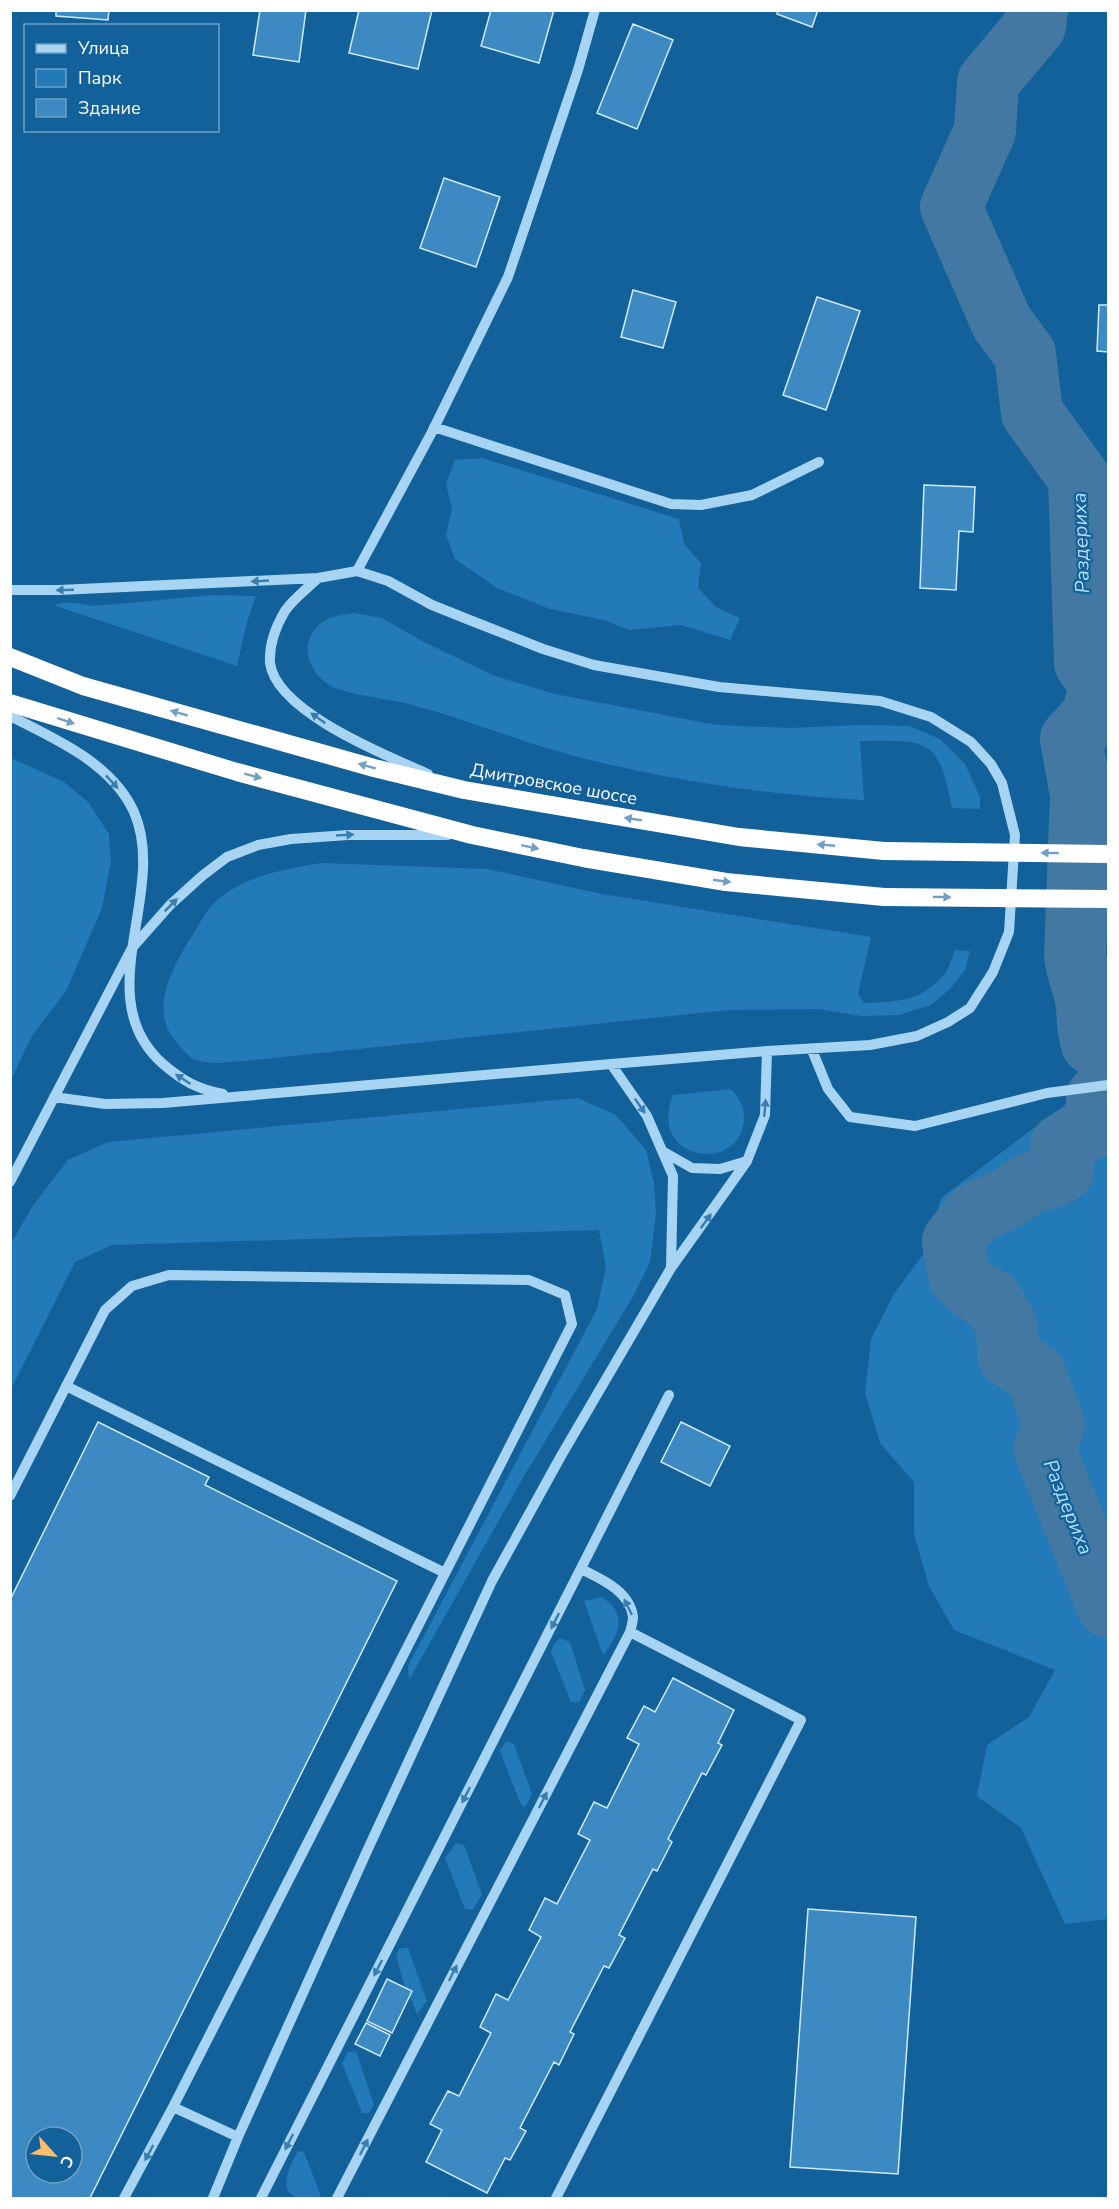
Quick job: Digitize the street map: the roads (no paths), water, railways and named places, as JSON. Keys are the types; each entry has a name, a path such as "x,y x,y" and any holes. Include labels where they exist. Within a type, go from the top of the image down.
{"highway":[{"name":"Дмитровское шоссе","path":"10,657 83,686 374,768 464,790 739,837 884,851 1108,854"},
{"path":"10,703 237,772 472,835 583,858 726,882 884,897 1108,899"}],"street":[{"path":"357,571 434,427 508,277 596,10"},
{"path":"434,427 671,504 701,505 752,495 819,462"},
{"path":"10,590 59,590 318,578 357,571 388,581 432,605 512,637 594,665 719,687 880,701 931,717 971,742 992,764 1002,783 1015,835 1009,932 993,972 970,1008 948,1022 917,1036 870,1046 767,1051 163,1103 105,1104 54,1097"},
{"path":"318,578 286,609 271,643 270,665 283,691 318,720 370,748 464,790"},
{"path":"10,716 84,756 115,784 133,811 142,837 139,912 132,948 129,987 134,1021 140,1035 156,1058 180,1078 202,1090 238,1097"},
{"path":"10,1182 132,948 170,905 227,857 258,845 291,839 348,835 472,835"},
{"path":"812,1050 828,1089 850,1117 915,1126 1047,1093 1108,1085"},
{"path":"213,2199 238,2137 367,1851 492,1581 561,1456 671,1268 747,1161 765,1115 767,1051"},
{"path":"610,1064 647,1116 673,1176 671,1268"},
{"path":"664,1152 692,1168 720,1169 747,1161"},
{"path":"10,1496 105,1310 132,1286 169,1275 529,1280 565,1295 572,1324 124,2199"},
{"path":"66,1386 445,1574"},
{"path":"261,2199 669,1395"},
{"path":"337,2199 630,1632 633,1618 621,1594 608,1582 581,1569"},
{"path":"556,2199 801,1720 630,1632"},
{"path":"173,2107 238,2137"}],"waterway":[{"name":"Раздериха","path":"1037,10 1035,26 988,82 985,131 951,207 1002,323 1025,354 1032,413 1079,478 1085,663 1101,686 1092,716 1071,739 1081,795 1075,956 1086,1000 1092,1044"},
{"path":"1092,1044 1108,1043"},
{"name":"Раздериха","path":"1097,1097 1096,1125 1061,1145 1063,1171 1055,1176 1028,1184 1008,1198 975,1213 953,1241 959,1276 973,1290 992,1300 1006,1324 1009,1357 1036,1375 1054,1425 1044,1448 1108,1607"}]}
